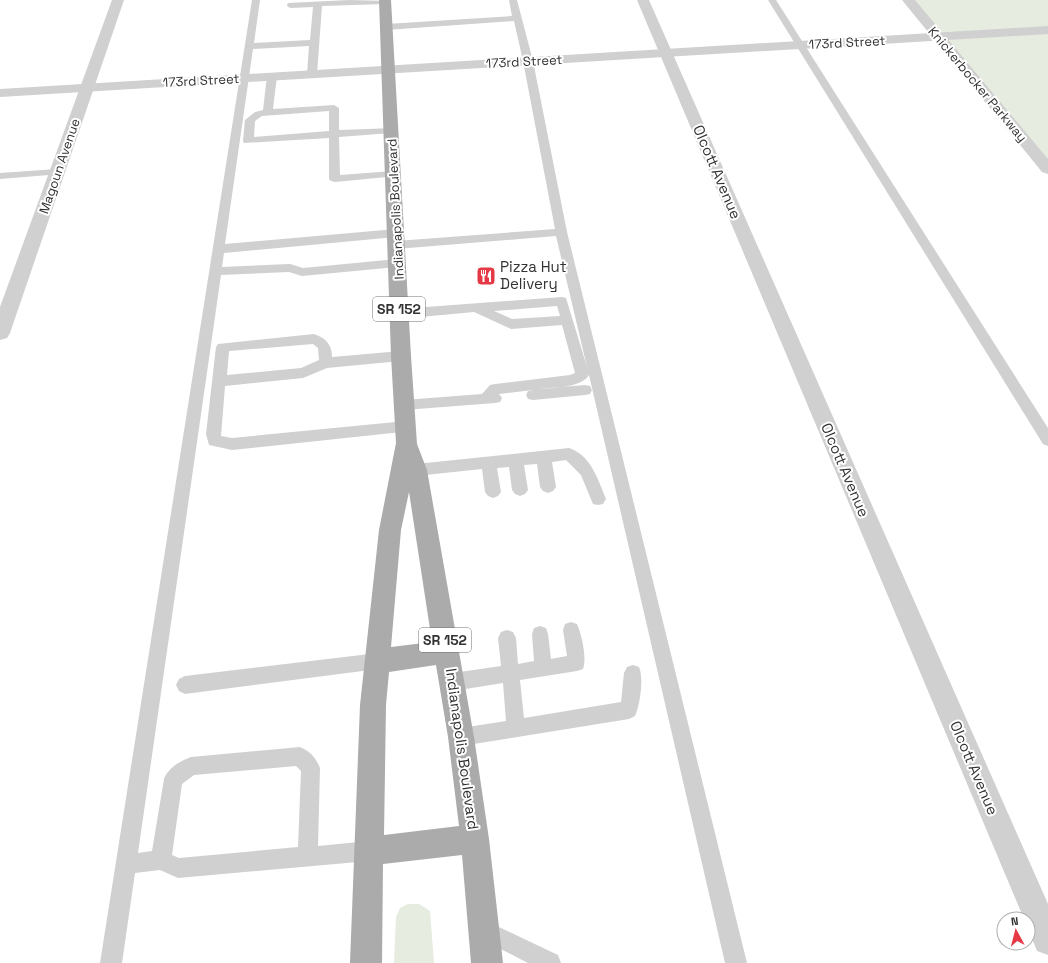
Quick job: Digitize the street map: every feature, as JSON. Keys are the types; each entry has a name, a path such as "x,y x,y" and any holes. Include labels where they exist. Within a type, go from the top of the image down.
{"main road":[{"name":"Indianapolis Boulevard","path":"385,0 406,435 416,470 453,682 475,839 487,963"},
{"name":"Indianapolis Boulevard","path":"366,963 373,705 390,530 406,435"},
{"path":"378,661 447,652"},
{"path":"369,851 475,839"}],"street":[{"name":"Magoun Avenue","path":"0,333 118,0"},
{"name":"Olcott Avenue","path":"643,0 1048,940"},
{"name":"Knickerbocker Parkway","path":"908,0 1048,169"},
{"name":"173rd Street","path":"0,93 1048,30"}],"lane":[{"path":"291,5 385,0"},
{"path":"513,0 528,61 561,232 736,963"},
{"path":"772,0 1048,440"},
{"path":"111,963 244,78 258,4"},
{"path":"312,74 318,4"},
{"path":"386,27 518,18"},
{"path":"249,46 314,42"},
{"path":"268,112 272,76"},
{"path":"391,130 334,134 280,135 248,141 250,120 259,114 268,112 281,115 334,108 334,134 335,179 393,174"},
{"path":"0,176 57,172"},
{"path":"219,249 396,247 561,232"},
{"path":"215,271 290,268 302,272 396,247"},
{"path":"399,314 562,301 582,374 572,380 495,390 485,399"},
{"path":"476,308 511,324 567,320"},
{"path":"325,363 326,347 321,342 314,339 224,347 213,434 214,442 232,444 406,435"},
{"path":"219,381 303,373 325,363 401,356"},
{"path":"404,405 585,390"},
{"path":"416,470 569,454 588,471 598,499"},
{"path":"544,457 548,487"},
{"path":"516,460 520,490"},
{"path":"489,463 493,492"},
{"path":"453,682 577,663 571,630"},
{"path":"540,634 543,668"},
{"path":"507,638 516,727"},
{"path":"185,685 378,661"},
{"path":"461,737 629,710 633,672"},
{"path":"161,860 173,779 191,766 300,756 311,768 308,857"},
{"path":"126,864 161,860 178,868 369,851"},
{"path":"484,930 550,963"}],"shaded area":[{"path":"913,0 1048,0 1048,161"},
{"path":"408,904 419,904 430,911 434,963 394,963 396,917 400,908"}],"place":[{"name":"Pizza Hut Delivery","path":"486,276"}]}
